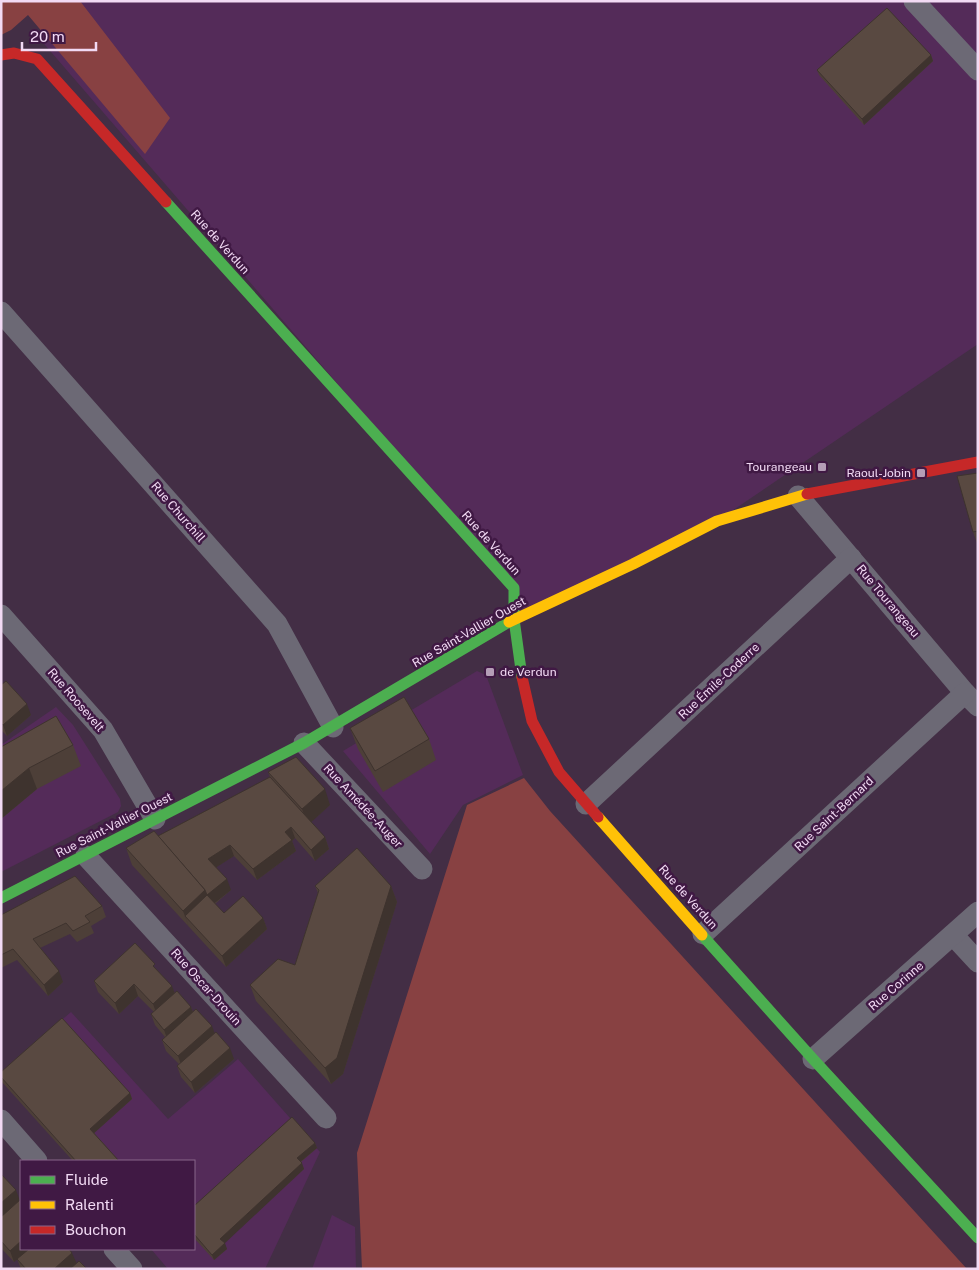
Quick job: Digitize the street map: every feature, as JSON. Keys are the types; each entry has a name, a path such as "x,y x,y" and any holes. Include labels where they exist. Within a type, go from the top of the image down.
{"street":[{"path":"914,1 978,70"},
{"name":"Rue de Verdun","path":"1,55 14,52 37,59 514,588 514,619 521,673 532,721 559,772 814,1059 978,1238"},
{"name":"Rue Churchill","path":"1,312 277,624 333,727"},
{"name":"Rue Saint-Vallier Ouest","path":"1,898 304,743 514,619 633,564 717,520 798,496 978,462"},
{"name":"Rue Tourangeau","path":"798,496 974,701"},
{"name":"Rue Émile-Coderre","path":"586,804 851,558"},
{"name":"Rue Roosevelt","path":"1,615 103,730 156,819"},
{"name":"Rue Saint-Bernard","path":"703,934 974,701"},
{"name":"Rue Amédée-Auger","path":"304,743 422,869"},
{"name":"Rue Oscar-Drouin","path":"86,856 326,1118"},
{"name":"Rue Corinne","path":"814,1059 978,912"},
{"path":"954,935 978,962"},
{"path":"1,1120 36,1160"},
{"path":"115,1250 132,1269"}],"shaded area":[{"path":"1,1 80,1 170,118 145,154 28,15 11,30 1,35"},
{"path":"54,1 978,1 978,344 717,521 514,619 514,588 39,38"},
{"path":"477,671 486,675 523,775 463,805 430,854 343,751"},
{"path":"56,707 73,725 120,799 121,806 118,812 1,872 1,745"},
{"path":"524,778 550,811 967,1269 362,1269 357,1153 467,805"},
{"path":"71,1012 168,1119 238,1059 320,1152 265,1269 168,1269 152,1250 195,1250 195,1160 72,1160 1,1072"},
{"path":"332,1215 355,1227 356,1269 312,1269"}],"building":[{"path":"887,8 931,55 862,119 817,70"},
{"path":"978,473 978,531 973,532 957,476"},
{"path":"6,681 27,704 3,725 1,723 1,685"},
{"path":"404,697 429,739 375,771 350,728"},
{"path":"56,716 73,745 29,768 1,791 1,747"},
{"path":"296,757 325,789 302,809 268,772"},
{"path":"270,777 325,837 311,850 291,827 285,832 292,840 253,869 230,845 208,859 227,879 207,895 205,890 158,836"},
{"path":"154,831 205,890 183,911 126,848"},
{"path":"357,848 391,886 337,1058 325,1068 250,985 278,959 295,965 319,890 315,886"},
{"path":"75,876 102,906 85,916 90,922 73,931 66,923 33,939 59,971 44,985 13,949 1,955 1,915"},
{"path":"207,895 224,913 243,896 263,918 222,956 185,916"},
{"path":"135,943 172,986 153,1004 134,984 115,1003 94,981"},
{"path":"177,991 191,1007 164,1030 151,1014"},
{"path":"196,1009 212,1026 178,1056 162,1040"},
{"path":"62,1018 130,1093 90,1129 118,1160 75,1160 1,1077 1,1072"},
{"path":"216,1032 230,1048 191,1082 177,1066"},
{"path":"292,1117 315,1143 297,1158 302,1163 220,1239 225,1243 212,1255 195,1235 195,1205"},
{"path":"1,1174 16,1190 1,1203"},
{"path":"20,1200 20,1242 10,1251 1,1241 1,1217"},
{"path":"28,1250 70,1250 72,1253 54,1269 26,1269 17,1259"},
{"path":"79,1261 87,1269 70,1269"}],"traffic: fast":[{"path":"166,202 514,588 514,619 522,677"},
{"path":"1,898 304,743 509,622"},
{"path":"702,935 978,1238"}],"traffic: slow":[{"path":"509,622 633,564 717,521 807,494"},
{"path":"598,817 702,935"}],"traffic: jam":[{"path":"1,55 14,53 37,59 166,202"},
{"path":"807,494 978,462"},
{"path":"522,677 532,721 559,772 598,817"}],"place":[{"name":"Tourangeau","path":"822,467"},
{"name":"Raoul-Jobin","path":"921,473"},
{"name":"de Verdun","path":"490,672"}]}
